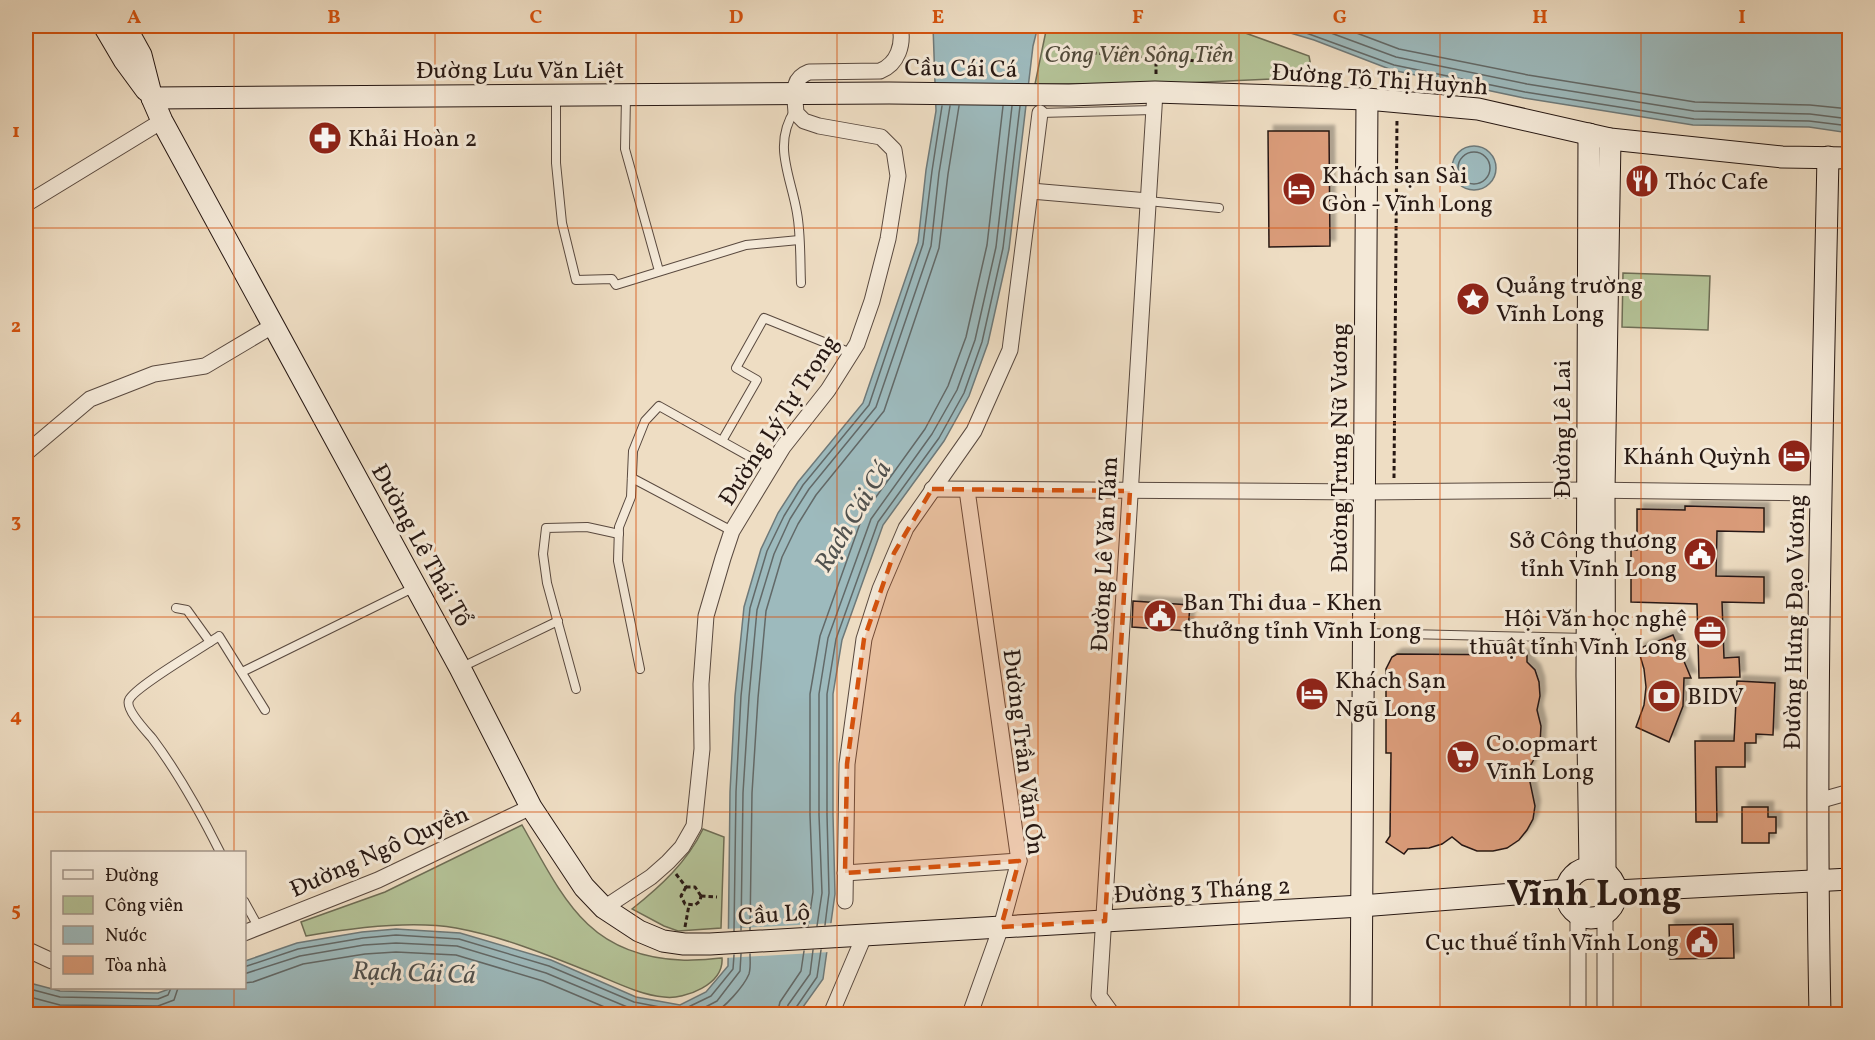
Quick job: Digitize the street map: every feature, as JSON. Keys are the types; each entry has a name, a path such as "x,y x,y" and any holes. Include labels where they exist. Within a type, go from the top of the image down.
{"main road":[{"name":"Đường Lê Thái Tổ","path":"104,26 124,60 152,98"},
{"name":"Đường Lê Thái Tổ","path":"125,26 141,55 152,98 162,121 460,668 531,807 584,887 604,908 639,931 663,941 710,944"},
{"name":"Đường Lưu Văn Liệt","path":"152,98 626,95 796,102 889,93"},
{"name":"Cầu Cái Cá","path":"889,93 1069,95"},
{"name":"Đường Tô Thị Huỳnh","path":"1069,95 1154,101 1367,99 1399,101 1478,109 1610,139 1782,157 1850,158"},
{"name":"Đường Trưng Nữ Vương","path":"1361,1014 1367,99"},
{"name":"Đường Lê Lai","path":"1589,134 1603,877"},
{"name":"Đường Lê Lai","path":"1603,877 1588,638 1610,139"},
{"name":"Đường Hưng Đạo Vương","path":"1820,1014 1817,881 1821,493 1828,158"},
{"path":"1603,877 1611,907 1598,917 1578,914 1569,905 1566,890 1572,876 1579,871 1603,877 1817,881 1850,879"},
{"name":"Đường 3 Tháng 2","path":"841,936 1361,906 1566,890"},
{"name":"Cầu Lộ","path":"710,944 841,936"}],"street":[{"path":"796,102 796,81 801,75 809,72 880,71 888,68 898,54 902,33 900,26"},
{"name":"Đường Lê Văn Tám","path":"1112,1014 1099,996 1154,101"},
{"name":"Đường Lý Tự Trọng","path":"604,908 651,877 668,862 682,847 694,826 702,749 701,684 706,616 732,531 783,447 828,390 857,344 872,301 888,239 898,176 894,150 881,137 838,131 804,121 796,113 796,102"},
{"path":"845,901 847,765 864,639 880,589 906,528 974,431 1010,350 1040,113"},
{"path":"26,204 162,121"},
{"path":"1031,191 1148,201"},
{"path":"27,449 90,399 154,374 205,366 274,325"},
{"path":"932,489 1364,492 1596,490 1821,493"},
{"name":"Đường Trần Văn Ơn","path":"967,490 1019,861 1001,927 970,1014"},
{"path":"1818,801 1850,792"},
{"name":"Đường Ngô Quyền","path":"251,931 378,880 531,807"},
{"path":"845,873 1019,861"},
{"path":"1605,913 1605,1014"},
{"path":"1578,914 1578,1014"},
{"path":"831,1014 865,934"},
{"path":"26,949 51,961"}],"lane":[{"path":"556,95 556,163 562,223 576,280 612,279 616,285 746,245 799,240"},
{"path":"626,95 625,149 659,271"},
{"path":"1040,113 1154,101"},
{"path":"796,102 783,139 784,159 797,214 801,283"},
{"path":"1148,201 1219,208"},
{"path":"722,441 757,380 736,368 764,318 851,353"},
{"path":"640,669 618,561 619,527 631,497 633,451 645,421 658,406 770,468"},
{"path":"632,478 732,531"},
{"path":"576,689 547,583 543,554 546,528 587,527 619,534"},
{"path":"242,672 414,587"},
{"path":"176,608 187,610 210,642"},
{"path":"460,668 558,621"},
{"path":"1363,633 1588,638"},
{"path":"219,851 194,801 165,756 135,716 128,704 129,699 145,685 219,636 265,710"},
{"path":"246,910 251,931"}],"path":[{"path":"1092,53 1226,63"},
{"path":"1396,491 1394,465 1399,101"},
{"path":"686,887 695,887 700,896 698,903 689,905 683,902 681,896 686,887"},
{"path":"700,896 717,897"},
{"path":"684,928 689,905"}],"highlighted area":[{"path":"932,489 1130,491 1105,921 1001,927 1019,861 845,873 847,764 864,639 894,553"}],"green space":[{"name":"Công Viên Sông Tiền","path":"1047,26 1226,26 1309,56 1313,77 1183,83 1035,84"},
{"path":"1623,273 1710,276 1708,330 1622,327"},
{"path":"522,825 566,898 600,935 622,947 649,956 686,960 722,958 717,975 710,983 692,993 664,997 629,988 510,942 456,928 401,925 306,936 301,922 385,892"},
{"path":"703,829 724,837 721,928 678,931 632,909 672,873 697,841"}],"water":[{"name":"Rạch Cái Cá","path":"933,26 1038,26 1033,46 1009,249 988,343 969,396 944,441 883,525 842,640 833,694 835,894 823,979 798,1014 26,1014 26,982 60,991 158,993 169,989 246,989 246,961 297,943 396,929 460,933 551,960 636,997 680,1005 706,992 728,966 730,792 735,696 744,607 761,549 778,513 798,482 863,403 918,242 926,170 936,111"},
{"path":"1267,26 1849,26 1849,133 1809,127 1693,125 1524,98 1392,70 1314,40"},
{"path":"1474,146 1489,153 1496,168 1489,183 1474,190 1459,183 1452,168 1459,153"}],"pier":[{"path":"834,923 830,952 725,958 725,929"}],"building":[{"name":"Khách sạn Sài Gòn - Vĩnh Long","path":"1268,131 1329,131 1330,246 1269,247"},
{"path":"1685,506 1764,508 1764,532 1717,531 1716,576 1764,577 1764,603 1722,602 1724,658 1739,657 1740,677 1699,678 1697,604 1631,602 1631,550 1637,550 1637,509 1685,510"},
{"name":"Ban Thi đua - Khen thưởng tỉnh Vĩnh Long","path":"1133,601 1190,605 1188,631 1132,627"},
{"name":"BIDV","path":"1673,635 1691,678 1684,678 1683,706 1669,742 1636,727 1644,705 1646,687 1638,649"},
{"name":"Co.opmart Vĩnh Long","path":"1397,654 1527,655 1527,662 1535,670 1539,682 1540,696 1537,710 1541,726 1540,743 1525,775 1530,782 1535,806 1533,819 1527,830 1519,840 1507,848 1477,851 1462,845 1452,837 1442,844 1429,848 1408,849 1404,854 1386,842 1390,836 1391,753 1386,753 1386,669 1392,657"},
{"path":"1737,681 1775,683 1773,735 1756,734 1756,743 1745,743 1745,767 1716,767 1717,822 1696,822 1695,741 1734,741"},
{"path":"1742,807 1768,807 1768,817 1776,817 1776,833 1769,833 1769,843 1742,843"},
{"name":"Cục thuế tỉnh Vĩnh Long","path":"1733,924 1734,958 1670,959 1669,925"}],"place":[{"name":"Khải Hoàn 2","path":"325,138"},
{"name":"Thóc Cafe","path":"1642,181"},
{"name":"Khách sạn Sài Gòn - Vĩnh Long","path":"1299,189"},
{"name":"Quảng trường Vĩnh Long","path":"1473,299"},
{"name":"Khánh Quỳnh","path":"1794,456"},
{"name":"Sở Công thương tỉnh Vĩnh Long","path":"1700,554"},
{"name":"Ban Thi đua - Khen thưởng tỉnh Vĩnh Long","path":"1160,616"},
{"name":"Hội Văn học nghệ thuật tỉnh Vĩnh Long","path":"1710,632"},
{"name":"Khách Sạn Ngũ Long","path":"1312,694"},
{"name":"BIDV","path":"1664,696"},
{"name":"Co.opmart Vĩnh Long","path":"1463,757"},
{"name":"Cục thuế tỉnh Vĩnh Long","path":"1702,942"}],"district":[{"name":"Vĩnh Long","path":"1594,892"}]}
